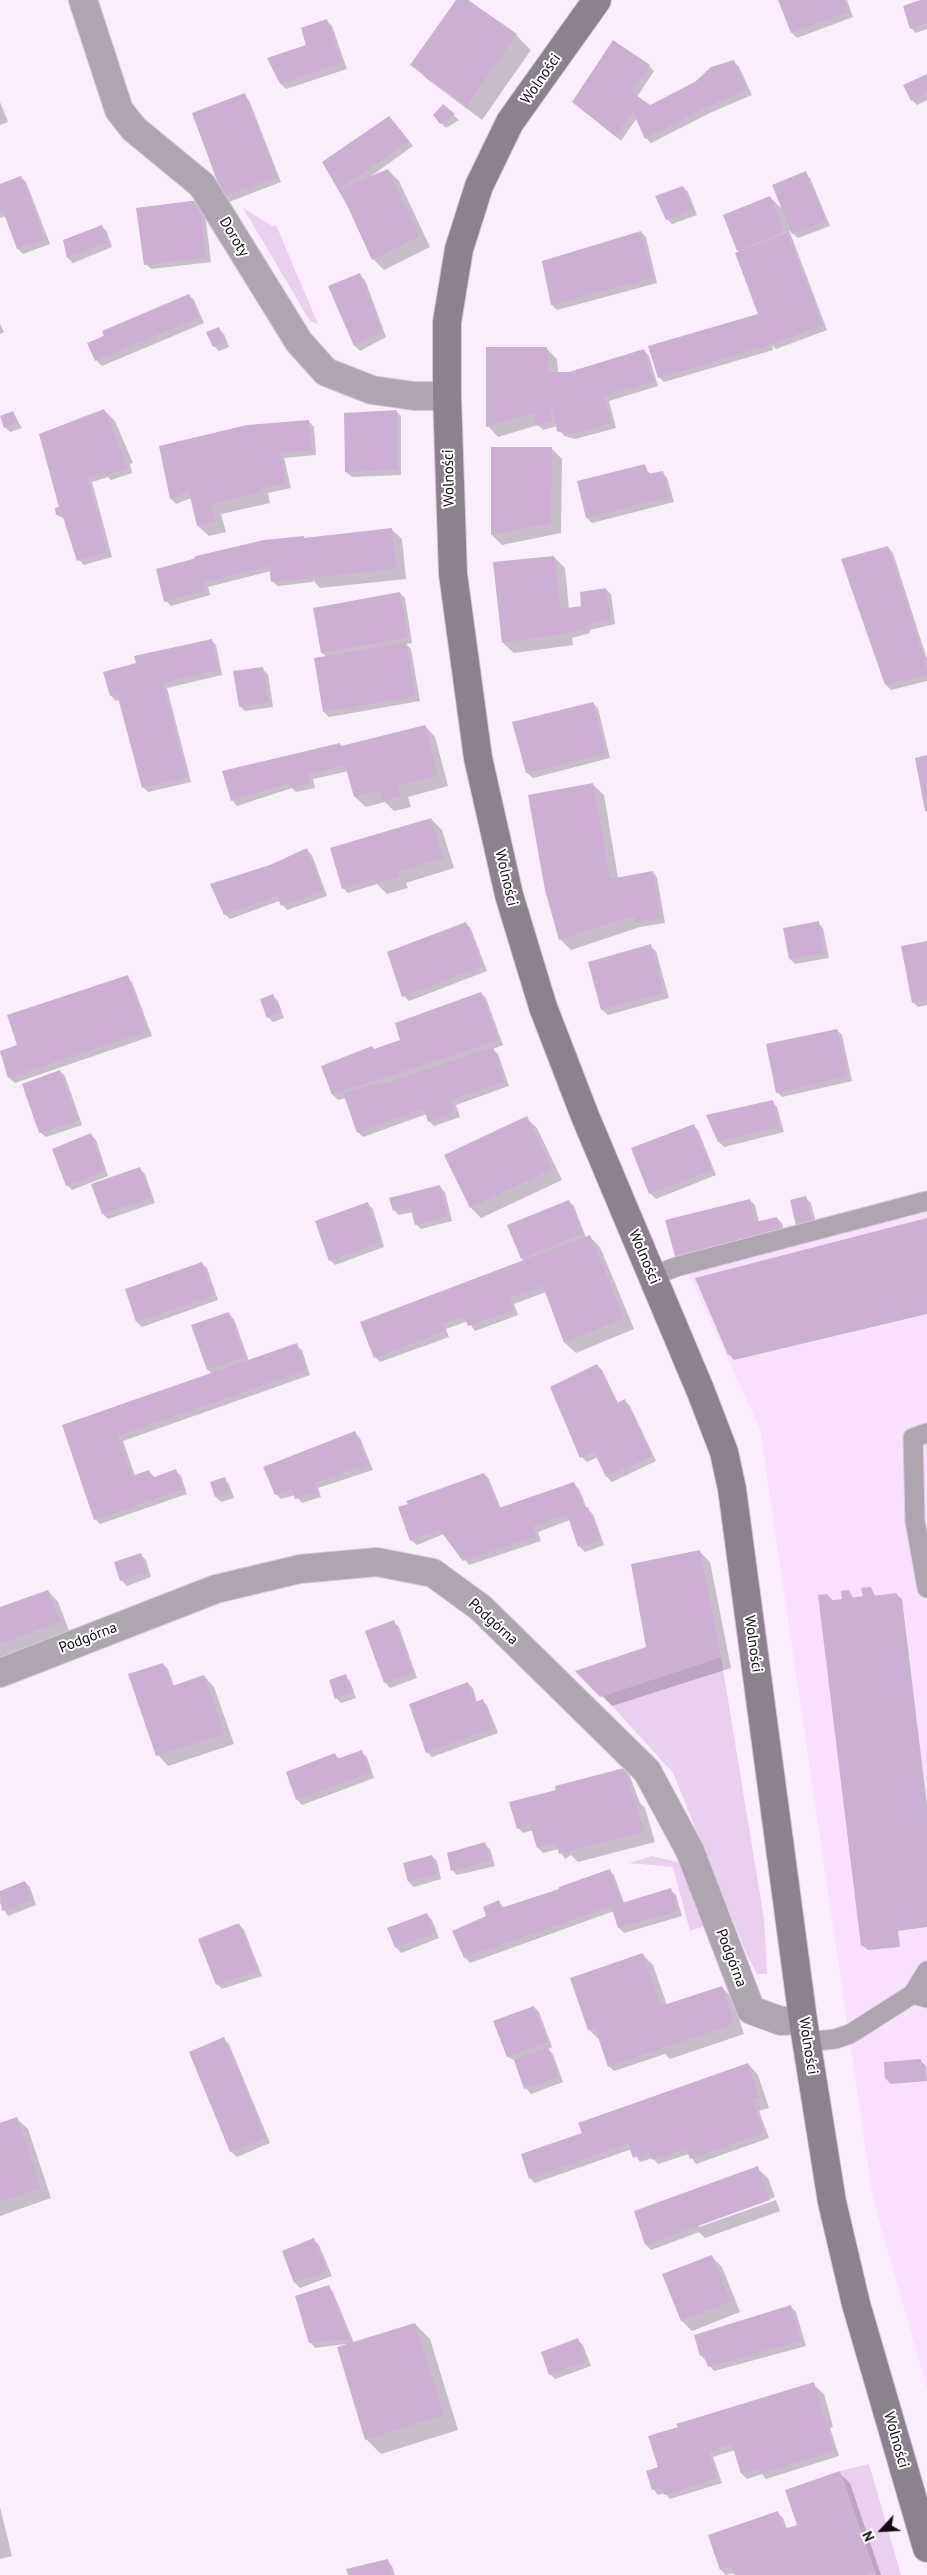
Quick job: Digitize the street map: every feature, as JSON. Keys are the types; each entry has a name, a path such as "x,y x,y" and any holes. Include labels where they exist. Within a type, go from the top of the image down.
{"street":[{"name":"Doroty","path":"83,0 119,110 134,129 202,185 299,342 326,372 372,390 414,396 447,396"},
{"name":"Wolności","path":"597,0 510,122 479,186 459,249 449,308 447,396 453,574 478,758 508,895 543,1007 585,1116 701,1392 724,1452 733,1499 805,2031 832,2202 843,2251 925,2534"},
{"name":"Podgórna","path":"0,1672 216,1589 300,1569 377,1562 433,1573 481,1608 647,1771 690,1851 751,2010 805,2031"}],"lane":[{"path":"652,1276 679,1266 927,1201"},
{"path":"927,1434 913,1438 915,1521 927,1588"},
{"path":"805,2031 835,2039 850,2034 920,1996 927,1971"}],"shaded area":[{"path":"243,208 274,227 276,225 318,324 310,321"},
{"path":"927,1210 927,2388 873,2199 760,1429 687,1270"},
{"path":"721,1657 764,1919 767,1974 757,1974 747,1955 673,1773 603,1696"},
{"path":"652,1856 686,1864 707,1925 690,1931 673,1867 629,1863"},
{"path":"869,2464 901,2575 876,2575 840,2471"}],"building":[{"path":"456,0 468,0 517,34 467,106 410,65"},
{"path":"778,0 844,0 849,12 791,33"},
{"path":"920,0 927,0 927,23 910,29 903,6"},
{"path":"327,19 342,63 280,84 267,58 306,45 301,28"},
{"path":"613,40 650,65 632,92 650,105 695,82 711,67 734,60 747,90 706,107 645,139 633,112 615,136 572,102"},
{"path":"927,74 927,93 911,101 903,85"},
{"path":"245,93 277,177 223,197 192,113"},
{"path":"443,104 455,114 440,124 433,115"},
{"path":"389,116 409,141 339,190 388,169 420,236 372,260 347,205 322,162"},
{"path":"806,171 826,221 792,234 772,185"},
{"path":"21,176 45,239 17,249 3,211 0,212 0,184"},
{"path":"683,186 693,209 666,220 655,196"},
{"path":"770,196 784,232 737,251 723,215"},
{"path":"199,200 206,257 144,265 136,208"},
{"path":"102,225 108,242 67,258 63,240"},
{"path":"641,231 653,278 551,305 542,261"},
{"path":"787,233 823,325 770,345 761,321 769,345 658,378 648,346 758,314 735,253"},
{"path":"360,273 382,332 354,346 328,286"},
{"path":"189,294 200,317 95,361 87,343 104,336 102,331"},
{"path":"219,327 225,342 213,347 206,332"},
{"path":"486,347 547,347 549,372 569,372 644,349 654,381 604,396 612,423 569,435 557,431 552,408 550,409 553,421 537,426 533,413 486,427"},
{"path":"104,409 128,468 105,476 104,472 88,477 107,552 77,561 62,514 56,515 55,508 59,507 39,434"},
{"path":"397,410 397,470 345,472 344,413"},
{"path":"13,411 18,422 4,428 0,416"},
{"path":"309,420 312,450 280,453 286,483 260,489 261,493 211,504 216,521 197,526 189,492 170,499 159,446 247,425"},
{"path":"491,447 552,447 551,523 491,535"},
{"path":"645,464 648,474 663,471 669,497 586,518 577,481"},
{"path":"392,528 396,569 271,582 269,566 204,582 205,590 164,602 156,569 193,559 196,556 264,540 304,536 304,538"},
{"path":"888,546 927,668 927,675 885,685 841,559"},
{"path":"554,556 561,609 581,606 580,592 606,588 611,619 585,625 585,629 563,634 502,643 493,562"},
{"path":"400,592 408,638 321,653 313,608"},
{"path":"212,639 218,670 163,683 187,777 142,788 117,694 110,696 103,672 136,663 134,656"},
{"path":"406,642 416,696 323,712 314,658"},
{"path":"263,667 269,702 239,707 233,671"},
{"path":"593,702 606,753 526,773 512,722"},
{"path":"425,725 438,776 398,786 401,796 382,801 380,791 354,797 345,765 309,774 310,783 290,788 288,783 231,801 222,771 340,743 341,746"},
{"path":"927,755 927,811 925,811 915,758"},
{"path":"593,783 610,879 653,871 661,918 635,923 633,916 559,940 545,890 528,795"},
{"path":"431,818 444,858 397,872 398,877 376,884 374,879 342,889 330,848"},
{"path":"307,848 322,891 281,906 277,896 224,915 210,884 270,865"},
{"path":"819,921 824,953 789,959 783,928"},
{"path":"466,922 482,966 402,997 387,952"},
{"path":"927,941 927,1000 912,1003 901,946"},
{"path":"651,944 664,993 601,1010 588,962"},
{"path":"128,975 148,1031 8,1078 0,1051 17,1045 7,1015"},
{"path":"481,992 499,1040 332,1095 321,1066 372,1046 374,1049 400,1040 395,1023"},
{"path":"273,994 280,1013 267,1018 260,999"},
{"path":"837,1029 848,1076 776,1093 766,1044"},
{"path":"493,1047 505,1081 451,1100 455,1112 428,1122 424,1108 357,1133 343,1093 376,1083 378,1086"},
{"path":"60,1070 78,1120 39,1133 22,1084"},
{"path":"773,1100 779,1127 718,1142 706,1115"},
{"path":"527,1116 552,1169 470,1208 444,1155"},
{"path":"694,1124 712,1170 649,1194 631,1148"},
{"path":"91,1133 104,1171 66,1186 52,1149"},
{"path":"140,1167 151,1198 102,1214 91,1184"},
{"path":"440,1185 448,1216 415,1225 410,1206 393,1211 389,1198"},
{"path":"806,1196 814,1226 797,1230 790,1200"},
{"path":"750,1199 755,1222 777,1217 781,1234 676,1260 665,1220"},
{"path":"569,1200 583,1234 521,1259 507,1225"},
{"path":"368,1202 380,1242 329,1261 315,1221"},
{"path":"927,1218 927,1308 728,1355 695,1278"},
{"path":"590,1235 624,1318 564,1343 543,1286 510,1298 514,1310 468,1326 464,1316 442,1324 445,1331 374,1358 360,1322"},
{"path":"202,1262 214,1295 136,1322 125,1289"},
{"path":"229,1312 245,1357 207,1370 191,1325"},
{"path":"297,1343 306,1370 118,1436 132,1476 149,1470 152,1478 176,1469 183,1489 94,1520 62,1425"},
{"path":"597,1364 617,1403 625,1399 652,1456 606,1477 594,1452 580,1458 550,1387"},
{"path":"355,1431 369,1464 314,1483 317,1492 295,1499 292,1489 275,1495 263,1467"},
{"path":"484,1473 499,1508 574,1482 585,1508 588,1507 600,1540 578,1547 567,1514 533,1527 537,1536 463,1561 439,1529 410,1541 398,1507 408,1504 406,1501"},
{"path":"225,1477 229,1493 215,1497 210,1482"},
{"path":"700,1550 721,1657 600,1697 575,1671 646,1647 631,1564"},
{"path":"141,1553 147,1572 120,1581 114,1562"},
{"path":"871,1587 872,1596 897,1593 927,1837 927,1922 894,1926 896,1942 861,1946 818,1595 828,1594 829,1601 842,1599 841,1591 849,1590 850,1598 863,1596 861,1588"},
{"path":"48,1590 60,1622 0,1644 0,1607"},
{"path":"394,1620 413,1673 384,1683 365,1631"},
{"path":"163,1663 172,1686 204,1675 225,1734 156,1756 128,1674"},
{"path":"346,1674 352,1693 335,1699 329,1680"},
{"path":"468,1682 475,1702 483,1699 494,1728 426,1753 409,1704"},
{"path":"362,1750 370,1773 296,1800 286,1772 335,1753 337,1759"},
{"path":"624,1768 645,1832 559,1854 556,1843 537,1848 530,1825 517,1829 509,1802 556,1790 555,1786"},
{"path":"485,1842 490,1861 451,1871 447,1853"},
{"path":"432,1855 437,1874 408,1882 403,1863"},
{"path":"610,1869 622,1903 671,1888 678,1911 618,1928 611,1906 464,1958 452,1931 486,1916 483,1907 499,1900 501,1908 559,1889 559,1887"},
{"path":"25,1881 32,1900 2,1911 0,1891"},
{"path":"427,1913 435,1933 395,1948 387,1928"},
{"path":"239,1923 258,1971 216,1985 198,1939"},
{"path":"643,1953 661,2006 722,1986 734,2024 608,2067 595,2028 588,2030 570,1978"},
{"path":"534,2006 548,2042 507,2057 493,2021"},
{"path":"224,2037 266,2138 230,2152 189,2052"},
{"path":"548,2047 559,2077 524,2089 514,2060"},
{"path":"921,2059 922,2077 885,2079 884,2062"},
{"path":"748,2063 759,2097 752,2100 764,2133 690,2159 686,2148 652,2160 649,2152 633,2158 628,2143 529,2179 521,2154 582,2133 578,2123"},
{"path":"17,2117 41,2188 0,2202 0,2123"},
{"path":"758,2166 770,2200 645,2245 634,2211"},
{"path":"314,2238 327,2271 294,2283 282,2251"},
{"path":"712,2255 731,2302 681,2321 662,2274"},
{"path":"329,2285 350,2339 309,2343 295,2296"},
{"path":"791,2305 801,2341 708,2367 704,2355 700,2356 694,2335"},
{"path":"415,2323 444,2415 365,2440 337,2347"},
{"path":"578,2338 586,2361 549,2375 541,2352"},
{"path":"814,2382 834,2451 760,2474 759,2469 741,2474 732,2444 709,2452 717,2478 664,2495 661,2487 652,2490 646,2471 658,2467 648,2436 678,2427 676,2424"},
{"path":"840,2471 874,2572 866,2575 734,2575 731,2567 720,2570 708,2535 778,2511 784,2529 797,2525 785,2490"},
{"path":"388,2559 392,2575 348,2575 346,2569"}]}
